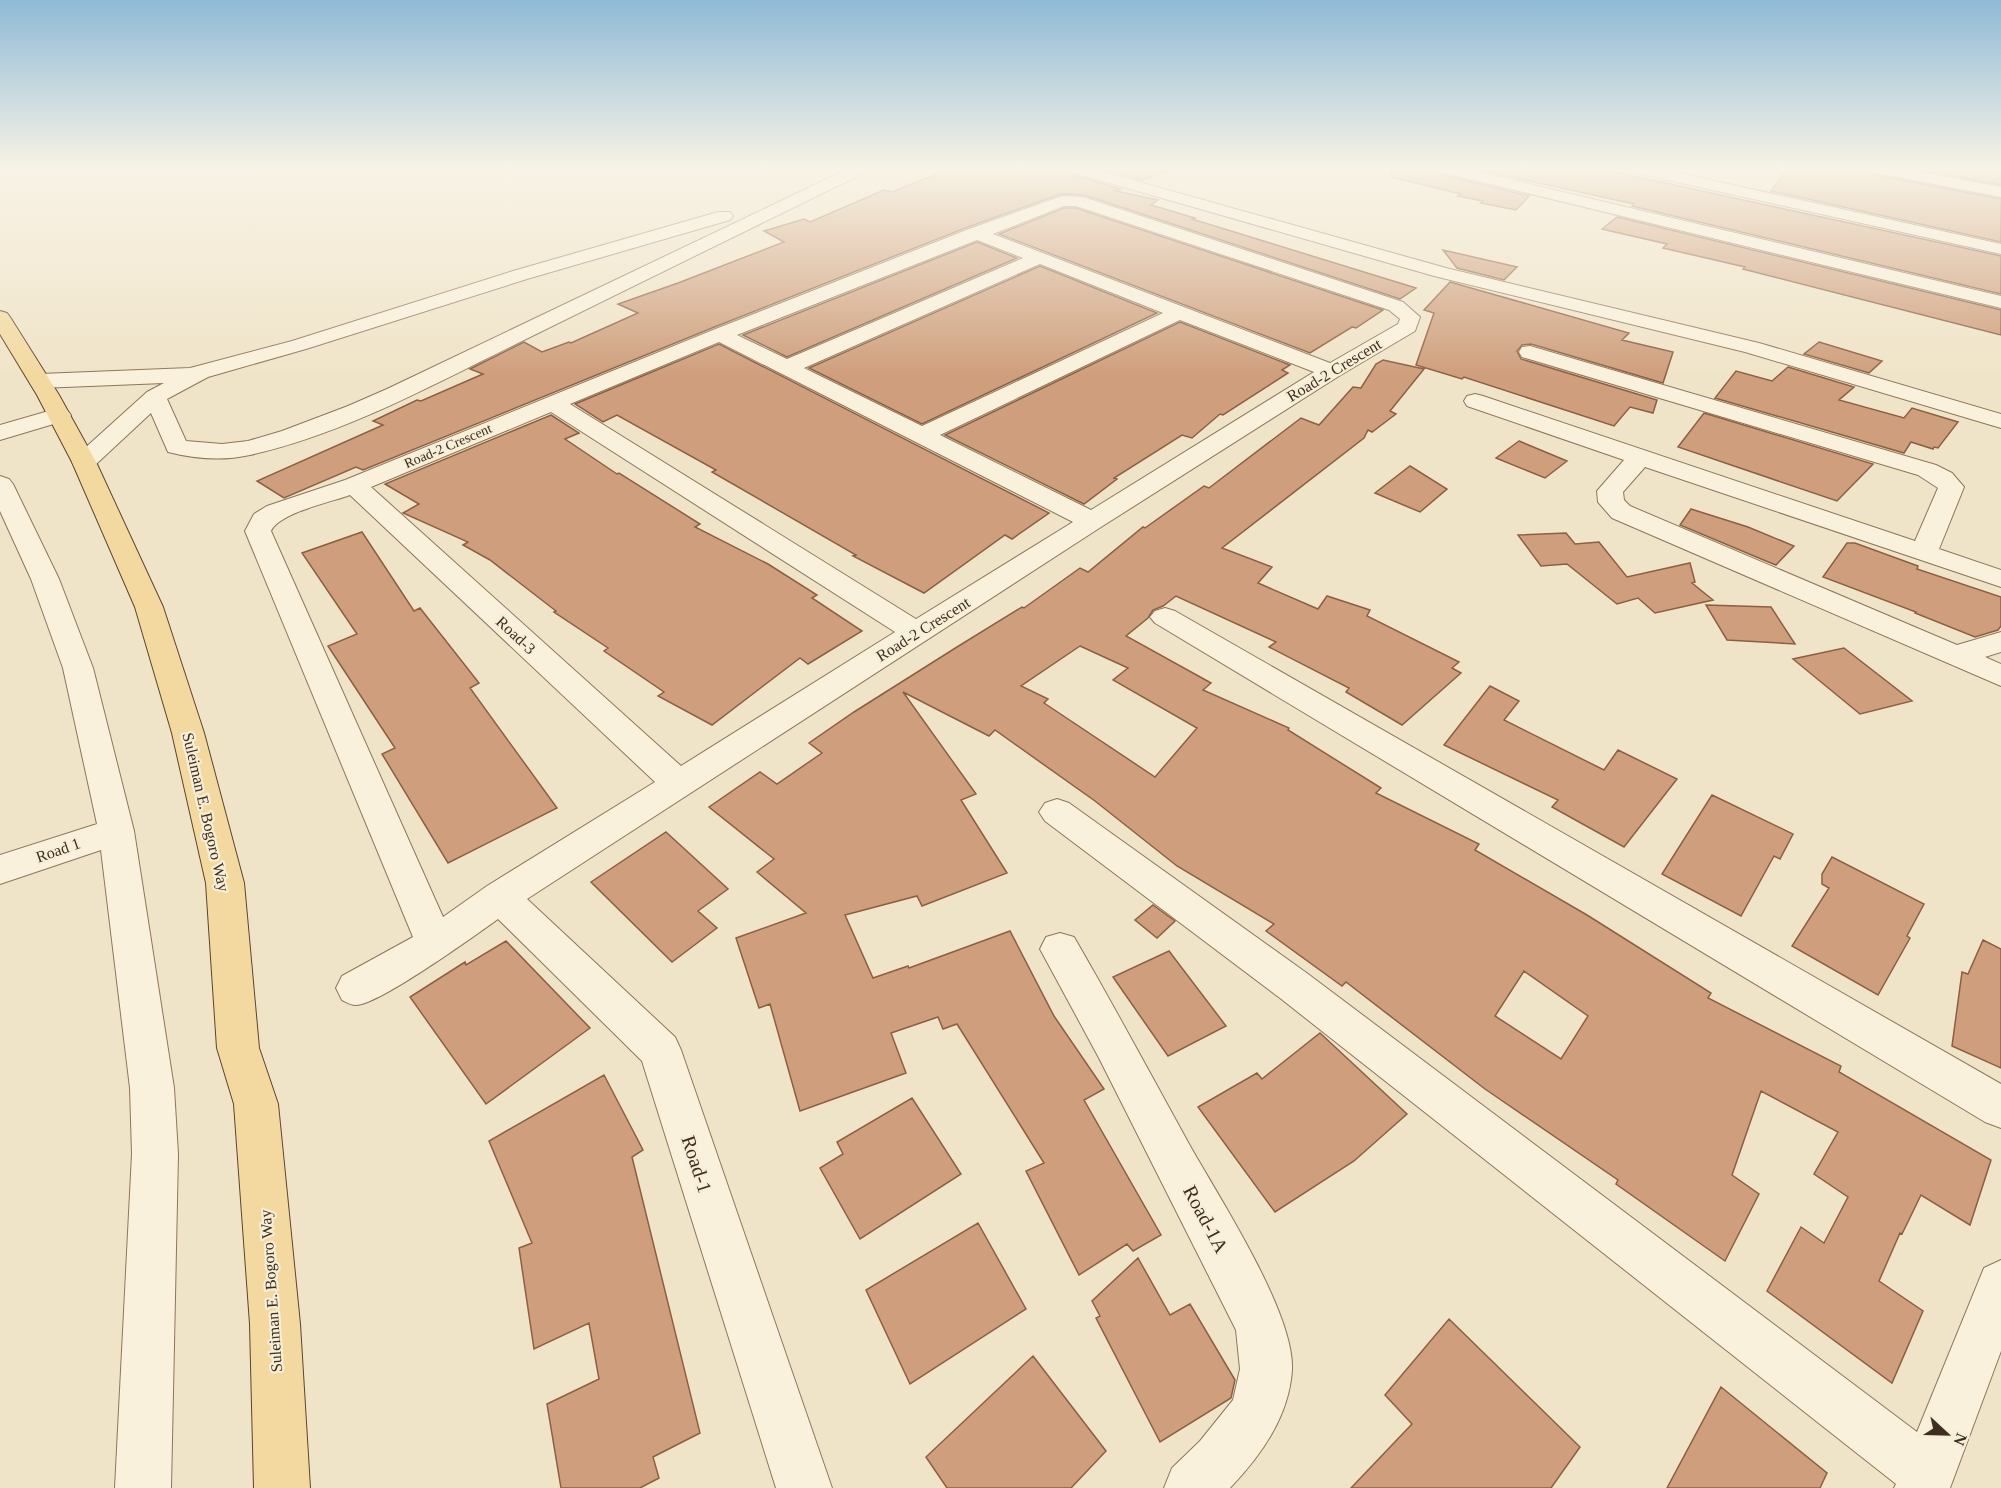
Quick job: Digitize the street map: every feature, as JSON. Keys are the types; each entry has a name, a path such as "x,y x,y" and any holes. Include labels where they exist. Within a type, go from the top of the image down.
{"main road":[{"name":"Suleiman E. Bogoro Way","path":"0,317 60,415 84,462 148,607 188,733 225,883 238,1048 256,1104 275,1324 282,1488"}],"street":[{"path":"40,381 150,378 200,372 299,345 651,236"},
{"path":"155,397 177,447 201,451 228,451 258,445 338,418 395,394 720,236"},
{"name":"Road-2 Crescent","path":"435,944 258,531 263,520 276,512 354,485 551,402 966,236"},
{"path":"984,236 1331,371"},
{"name":"Road-2 Crescent","path":"356,988 435,944 500,897 1092,521 1331,371 1408,327 1410,317 1396,306 1185,236"},
{"path":"1315,236 1441,272 1752,347 2001,422"},
{"path":"1729,236 2001,302"},
{"path":"1944,236 2001,249"},
{"path":"786,368 1040,258"},
{"path":"920,436 1180,312"},
{"path":"720,334 1092,521"},
{"path":"1530,352 1927,470 1943,478 1951,487 1924,552"},
{"path":"84,462 155,397 200,372"},
{"path":"1475,401 2001,579"},
{"path":"551,402 916,633"},
{"path":"0,433 60,415"},
{"path":"1641,456 1610,491 1611,502 1620,512 2001,675"},
{"path":"0,484 45,579 78,668 116,831 152,1088 155,1154 143,1488"},
{"name":"Road-3","path":"354,485 679,784"},
{"path":"1166,617 2001,1107"},
{"path":"1956,656 2001,642"},
{"path":"1057,812 1294,986 1925,1481 2001,1285"},
{"name":"Road 1","path":"0,870 116,831"},
{"name":"Road-1","path":"500,897 660,1050 804,1488"},
{"name":"Road-1A","path":"1060,949 1114,1045 1147,1112 1247,1296 1261,1330 1266,1369 1256,1413 1219,1460 1192,1488"}],"building":[{"path":"774,236 944,236 363,470 356,467 284,498 257,481 383,425 373,421 417,400 421,401 483,374 470,369 524,342 542,352 571,343 638,313 618,304 784,242"},
{"path":"1005,236 1162,236 1383,310 1356,328 1352,327 1310,353"},
{"path":"1210,236 1249,236 1416,288 1400,299"},
{"path":"1634,236 1697,236 2001,310 2001,335 1743,269 1745,267 1663,248 1667,244"},
{"path":"1760,236 1911,236 2001,256 2001,294"},
{"path":"1976,236 2001,236 2001,242"},
{"path":"977,242 1017,258 787,357 743,335"},
{"path":"1443,250 1517,267 1504,280 1457,268"},
{"path":"1040,266 1157,313 922,424 809,368"},
{"path":"1450,282 1629,333 1622,340 1673,352 1663,383 1531,344 1522,345 1517,351 1521,359 1657,400 1653,413 1630,407 1614,426 1464,377 1462,379 1416,365 1434,313 1424,310"},
{"path":"1180,322 1290,365 1282,370 1288,373 1223,415 1220,414 1192,438 1182,435 1114,478 1117,479 1084,504 945,435"},
{"path":"1819,342 1882,361 1869,373 1804,354"},
{"path":"719,344 1049,513 1012,539 1005,535 924,593 853,556 856,555 712,472 716,470 617,415 603,422 575,404"},
{"path":"1383,360 1424,369 1390,411 1396,414 1372,432 1368,430 1364,438 1222,548 1272,567 1258,583 1318,609 1327,596 1370,610 1367,616 1459,662 1452,668 1461,673 1402,725 1346,692 1349,688 1269,647 1276,642 1176,596 1153,610 1148,618 1126,636 1211,683 1203,690 1289,728 1288,730 1381,788 1376,793 1479,844 1475,850 1587,915 1711,993 1708,998 1841,1066 1839,1072 1991,1160 1970,1225 1921,1195 1902,1234 1900,1233 1879,1281 1923,1311 1892,1383 1767,1291 1801,1227 1824,1243 1848,1197 1814,1174 1838,1132 1761,1091 1732,1175 1759,1194 1725,1261 1616,1184 1618,1180 1485,1089 1346,982 1342,986 1266,931 1274,924 1177,866 1095,801 995,730 989,736 903,692 976,794 961,800 1007,873 922,906 917,896 845,915 873,978 908,966 909,968 1010,931 1054,1016 1104,1089 1084,1100 1161,1235 1133,1251 1127,1244 1079,1275 1026,1171 1044,1163 957,1024 943,1029 938,1017 891,1033 906,1073 800,1111 770,1004 759,1008 736,938 806,913 757,872 774,859 709,807 760,772 777,784 822,753 809,743 854,712 1022,607 1024,608 1080,568 1088,572 1143,527 1145,528 1204,486 1209,488 1301,418 1319,425 1353,387 1361,388 1376,364","holes":["1080,646 1128,668 1113,680 1197,728 1155,777 1044,703 1048,699 1021,686","1524,971 1588,1016 1561,1059 1495,1016"]},
{"path":"1788,367 1854,387 1839,400 1904,418 1912,408 1958,422 1938,448 1933,449 1911,442 1904,453 1715,398 1736,371 1772,381"},
{"path":"1704,413 1873,464 1837,501 1678,447"},
{"path":"551,415 579,433 565,439 617,474 619,473 700,524 695,527 768,564 817,595 812,598 862,631 808,664 800,658 712,725 658,696 664,692 604,651 608,648 554,612 556,611 490,560 463,545 468,542 403,513 419,504 385,484"},
{"path":"1519,441 1567,461 1545,478 1496,458"},
{"path":"1410,466 1447,489 1420,512 1375,493"},
{"path":"1691,509 1748,527 1794,546 1776,565 1680,525"},
{"path":"362,532 414,611 420,608 479,683 470,688 557,808 448,863 382,754 395,748 328,646 357,634 302,553"},
{"path":"1566,533 1575,544 1599,542 1627,577 1690,563 1695,582 1692,583 1713,600 1655,613 1638,598 1617,604 1567,564 1541,566 1518,535"},
{"path":"1847,543 1855,543 1918,566 1917,569 2001,597 2001,626 1998,630 1975,637 1823,577"},
{"path":"1706,605 1771,607 1795,644 1727,640"},
{"path":"1844,648 1912,701 1860,714 1793,659"},
{"path":"1490,686 1519,701 1504,720 1604,770 1618,750 1677,779 1624,847 1552,807 1558,800 1444,745"},
{"path":"1712,795 1793,834 1780,859 1774,856 1741,916 1662,874"},
{"path":"666,832 728,889 698,911 717,928 672,962 591,882"},
{"path":"1832,857 1924,904 1907,936 1910,938 1878,995 1792,946 1829,888 1822,884 1822,874"},
{"path":"1153,905 1175,921 1157,938 1135,920"},
{"path":"1983,940 2001,949 2001,1068 1952,1046 1962,972 1968,974"},
{"path":"506,941 590,1028 486,1104 410,997 465,962 466,965"},
{"path":"1169,951 1226,1026 1168,1056 1113,977"},
{"path":"1320,1033 1407,1114 1354,1161 1275,1212 1198,1107 1257,1073 1262,1079"},
{"path":"604,1075 643,1150 632,1157 700,1433 653,1457 659,1478 640,1488 561,1488 547,1404 599,1379 589,1323 534,1349 519,1248 532,1243 489,1141"},
{"path":"912,1098 961,1174 860,1239 820,1168 843,1154 837,1142"},
{"path":"978,1223 1026,1309 910,1384 866,1290"},
{"path":"1138,1258 1170,1315 1190,1304 1235,1380 1231,1398 1160,1442 1096,1318 1100,1316 1092,1301"},
{"path":"1449,1319 1580,1447 1551,1488 1351,1488 1412,1424 1385,1395"},
{"path":"1033,1356 1106,1451 1071,1488 947,1488 926,1457"},
{"path":"1721,1387 1827,1473 1820,1488 1667,1488"}]}
